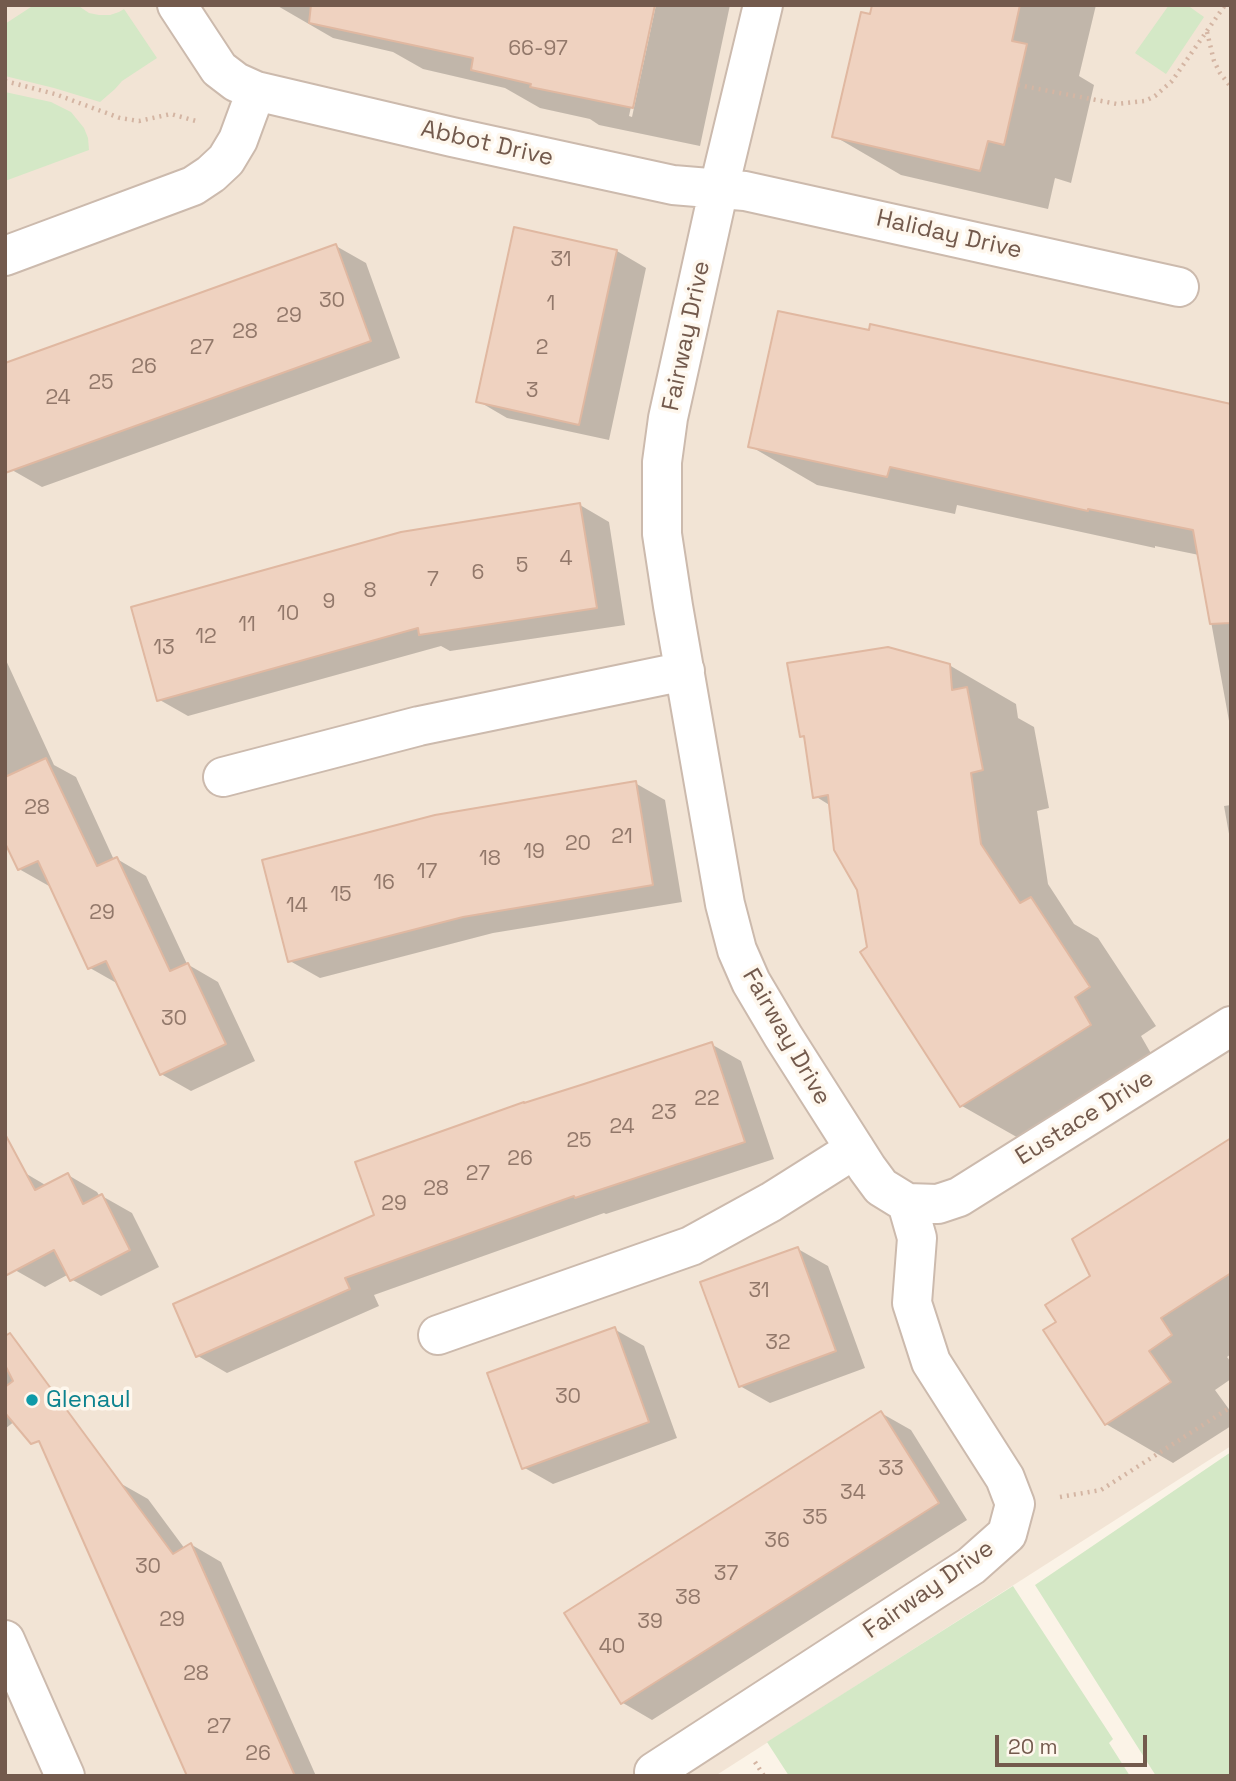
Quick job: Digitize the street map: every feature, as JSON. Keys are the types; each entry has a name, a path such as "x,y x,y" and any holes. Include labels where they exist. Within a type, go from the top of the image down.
{"street":[{"name":"Abbot Drive","path":"177,5 219,69 236,82 256,91 673,185 719,188"},
{"name":"Fairway Drive","path":"763,5 668,418 662,462 662,534 725,904 737,950 769,1014 881,1187 922,1203"},
{"path":"5,256 193,186 226,160 238,140 256,91"},
{"name":"Haliday Drive","path":"719,188 786,199 1179,287"},
{"path":"223,777 419,726 685,671"},
{"name":"Eustace Drive","path":"922,1203 959,1198 1231,1026"},
{"path":"438,1335 691,1246 771,1202 855,1149"},
{"path":"922,1203 916,1238 912,1303 931,1362 1005,1478 1014,1504"},
{"name":"Fairway Drive","path":"654,1772 971,1566 1007,1534 1014,1504"},
{"path":"5,1640 65,1776"}],"path":[{"path":"1018,85 1117,104 1145,101 1172,81 1225,5"},
{"path":"1207,31 1214,61 1231,87"},
{"path":"5,81 55,94 120,118 139,121 171,114 198,122 213,135 238,140"},
{"path":"1014,1504 1101,1490 1231,1407"}],"shaded area":[{"path":"5,5 1231,5 1231,1446 715,1776 5,1776"}],"green space":[{"path":"34,5 77,5 89,13 99,15 110,15 124,9 157,58 122,81 100,102 5,76 5,24"},
{"path":"1169,5 1187,5 1204,17 1166,74 1135,53"},
{"path":"5,92 51,102 71,112 84,128 89,150 5,181"},
{"path":"1231,1452 1231,1775 1156,1776 1035,1585"},
{"path":"1013,1586 1113,1739 1109,1743 1130,1776 789,1776 767,1742"}],"building":[{"path":"311,5 655,5 633,108 530,87 531,84 471,70 473,58 309,23"},
{"path":"872,5 1020,5 1012,41 1027,44 1004,145 988,141 980,171 832,137 861,12 870,14"},
{"path":"514,227 617,250 579,425 476,402"},
{"path":"336,244 371,341 5,473 5,363"},
{"path":"778,311 869,330 870,324 1231,404 1231,623 1210,624 1193,530 1088,511 890,467 887,477 748,447"},
{"path":"580,503 597,608 419,635 418,628 157,701 131,607 401,532"},
{"path":"888,647 950,664 952,690 967,687 983,770 971,773 981,844 1020,903 1031,897 1090,987 1075,997 1091,1025 960,1107 860,952 867,947 857,890 834,850 828,795 813,798 804,736 800,737 787,663"},
{"path":"46,758 97,866 117,857 170,971 188,963 226,1044 160,1075 106,961 88,969 38,861 18,870 5,843 5,777"},
{"path":"636,781 653,885 463,917 288,962 262,860 435,815"},
{"path":"712,1042 745,1142 575,1198 574,1196 345,1278 350,1289 196,1357 173,1304 374,1215 355,1162 524,1102"},
{"path":"5,1134 35,1190 68,1173 83,1204 102,1194 130,1250 70,1281 54,1250 5,1276"},
{"path":"1231,1138 1231,1273 1161,1318 1172,1335 1149,1351 1171,1382 1105,1425 1043,1330 1056,1322 1045,1305 1090,1276 1072,1239"},
{"path":"798,1247 836,1351 739,1387 700,1282"},
{"path":"615,1327 649,1422 522,1469 487,1373"},
{"path":"10,1333 173,1554 191,1543 295,1776 187,1776 39,1441 31,1444 5,1413 5,1387 13,1381 5,1365 5,1336"},
{"path":"881,1411 939,1503 621,1704 564,1613"}],"place":[{"name":"Glenaul","path":"32,1400"}]}
